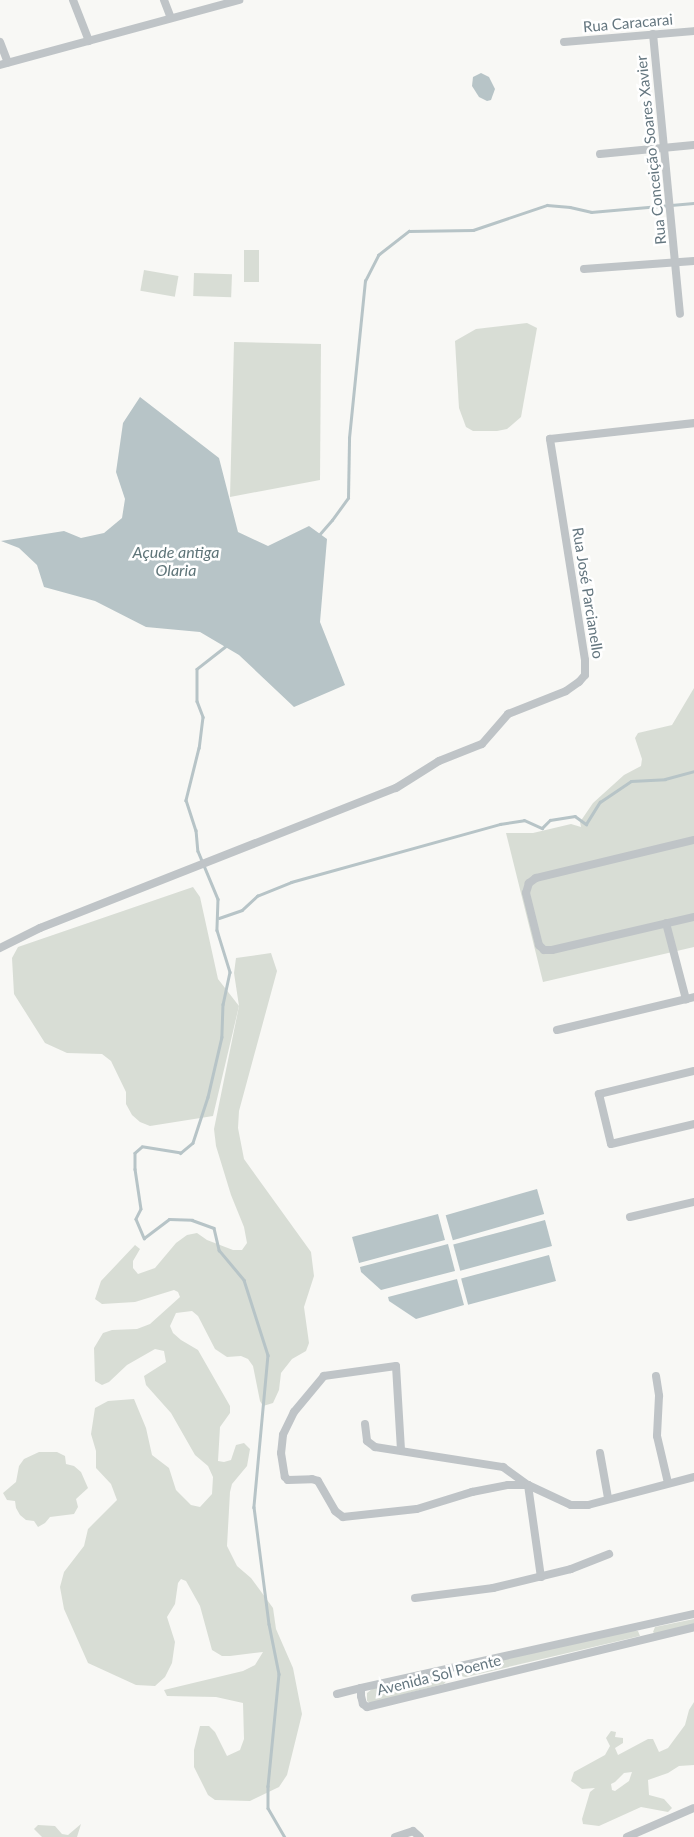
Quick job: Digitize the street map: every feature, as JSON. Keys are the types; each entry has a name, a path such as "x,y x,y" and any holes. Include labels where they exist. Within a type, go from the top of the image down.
{"street":[{"path":"73,0 89,41"},
{"path":"164,0 171,18"},
{"path":"0,42 4,64 239,0"},
{"name":"Rua Caracarai","path":"564,42 694,31"},
{"name":"Rua Conceição Soares Xavier","path":"654,34 680,314"},
{"path":"600,154 694,145"},
{"path":"584,269 694,261"},
{"name":"Rua José Parcianello","path":"0,948 40,928 396,788 438,761 482,744 508,714 566,691 579,682 585,675 585,660 550,439 694,423"},
{"path":"694,840 536,878 529,883 526,893 539,945 544,950 552,950 694,917"},
{"path":"557,1030 690,998 666,923"},
{"path":"694,1071 599,1094 611,1144 694,1124"},
{"path":"630,1218 694,1202"},
{"path":"402,1450 396,1366 324,1376 294,1412 284,1436 281,1453 285,1477 288,1480 312,1479 318,1481 335,1511 343,1517 417,1509 472,1492 508,1485 528,1485"},
{"path":"656,1376 659,1396 657,1436 668,1483"},
{"path":"366,1424 367,1442 370,1445 503,1466 528,1485 571,1505 588,1505 694,1476"},
{"path":"600,1453 608,1498"},
{"path":"528,1485 541,1577"},
{"path":"415,1598 493,1588 541,1577 609,1554"},
{"name":"Avenida Sol Poente","path":"694,1614 361,1688 363,1704 366,1706 694,1627"},
{"path":"647,1624 649,1638"},
{"path":"453,1668 458,1684"},
{"path":"337,1694 361,1688"},
{"path":"627,1837 694,1808"},
{"path":"395,1837 413,1831 420,1837"}],"shaded area":[{"path":"244,250 259,250 259,282 244,282"},
{"path":"144,270 178,276 175,297 140,291"},
{"path":"194,273 232,274 231,297 193,296"},
{"path":"527,323 537,328 521,417 507,429 473,431 466,427 459,408 455,341 476,329"},
{"path":"234,342 321,344 320,480 230,497"},
{"path":"694,688 694,947 543,982 506,833 533,833 571,824 581,827 580,822 593,803 624,775 641,766 642,759 635,738 638,733 672,725"},
{"path":"193,887 200,897 218,979 239,1006 213,1116 150,1126 140,1122 132,1115 126,1104 126,1092 111,1061 102,1054 67,1053 45,1043 14,994 12,958 18,947"},
{"path":"271,953 277,971 239,1111 238,1128 244,1159 311,1252 314,1276 304,1307 309,1343 306,1351 292,1359 281,1373 279,1390 273,1403 263,1406 260,1401 253,1366 248,1359 241,1356 227,1357 215,1349 198,1316 192,1311 176,1313 170,1326 173,1333 181,1340 198,1350 230,1406 230,1413 220,1427 218,1461 231,1460 236,1445 244,1443 250,1449 247,1466 232,1484 230,1492 227,1546 237,1566 251,1578 273,1608 276,1629 293,1668 302,1714 287,1775 279,1787 250,1801 215,1800 208,1795 194,1767 194,1750 200,1726 209,1726 215,1732 227,1756 240,1750 244,1739 243,1703 216,1697 167,1696 164,1690 243,1671 255,1665 263,1652 222,1656 212,1650 200,1606 186,1581 181,1579 178,1583 175,1604 167,1617 175,1642 172,1663 165,1677 155,1686 136,1685 88,1663 64,1609 60,1587 64,1572 84,1546 88,1529 117,1500 111,1484 96,1468 96,1451 91,1434 95,1408 108,1401 134,1399 146,1428 152,1455 169,1468 176,1490 191,1505 200,1507 212,1494 213,1477 208,1466 195,1455 171,1413 146,1385 144,1376 166,1362 164,1351 155,1349 127,1365 109,1382 102,1385 95,1381 94,1348 103,1333 112,1330 137,1329 150,1324 180,1297 178,1292 174,1290 135,1302 102,1304 95,1299 101,1281 135,1245 140,1249 133,1261 133,1268 138,1274 155,1268 176,1243 187,1235 197,1233 207,1240 233,1250 242,1250 247,1243 244,1227 231,1195 216,1146 214,1129 239,1006 234,973 236,958"},
{"path":"39,1452 57,1452 65,1456 66,1464 74,1466 81,1472 88,1488 76,1499 78,1507 74,1514 50,1517 38,1527 34,1521 26,1520 20,1515 15,1501 7,1500 3,1493 16,1482 19,1466 24,1459"},
{"path":"694,1619 694,1626 655,1634 653,1632 655,1627"},
{"path":"633,1630 638,1631 640,1636 466,1677 459,1676 457,1673 458,1669"},
{"path":"442,1673 448,1679 444,1684 370,1703 367,1701 367,1693 372,1689"},
{"path":"694,1702 694,1765 679,1766 668,1773 648,1780 649,1795 664,1799 672,1808 668,1812 641,1807 599,1826 583,1824 582,1819 590,1792 595,1788 582,1789 571,1781 574,1772 605,1755 610,1746 606,1738 611,1731 616,1732 615,1737 623,1738 623,1743 615,1748 618,1755 648,1739 653,1739 659,1752 668,1748 685,1725 689,1710","holes":["632,1772 629,1781 615,1791 612,1790 611,1784 624,1773"]},
{"path":"81,1824 77,1837 42,1837 34,1829 38,1825 55,1826 62,1834 68,1835"}],"water":[{"path":"481,73 489,77 495,89 491,100 487,101 479,97 472,86 473,77"},
{"name":"Açude antiga Olaria","path":"140,397 219,458 238,532 268,546 309,526 327,539 320,622 345,685 294,707 239,655 200,632 146,627 95,601 44,587 37,565 19,548 1,541 64,531 81,538 104,533 122,518 125,499 116,472 123,423"},
{"path":"537,1189 544,1214 453,1240 446,1215"},
{"path":"438,1214 445,1240 359,1263 352,1237"},
{"path":"545,1220 552,1246 460,1271 453,1245"},
{"path":"448,1244 455,1271 381,1290 361,1272 360,1267"},
{"path":"549,1255 556,1281 468,1305 461,1279"},
{"path":"457,1279 464,1305 416,1319 389,1301 388,1297"}],"waterway":[{"path":"318,536 348,498 349,438 365,281 378,255 409,231 473,230 547,205 570,207 591,212 694,203"},
{"path":"228,645 197,669 197,701 203,717 199,748 186,800 196,830 198,851 218,899 217,930 230,972 223,1004 222,1037 208,1097 193,1143 181,1153 142,1147 135,1153 135,1169 141,1209 136,1219 144,1238 169,1219 192,1220 214,1228 219,1250 244,1280 268,1355 254,1507 269,1624 279,1674 268,1786 268,1808 285,1837"},
{"path":"219,918 242,910 257,896 291,882 500,824 524,820 542,828 550,820 575,816 586,824 600,802 631,781 665,779 694,771"}]}
